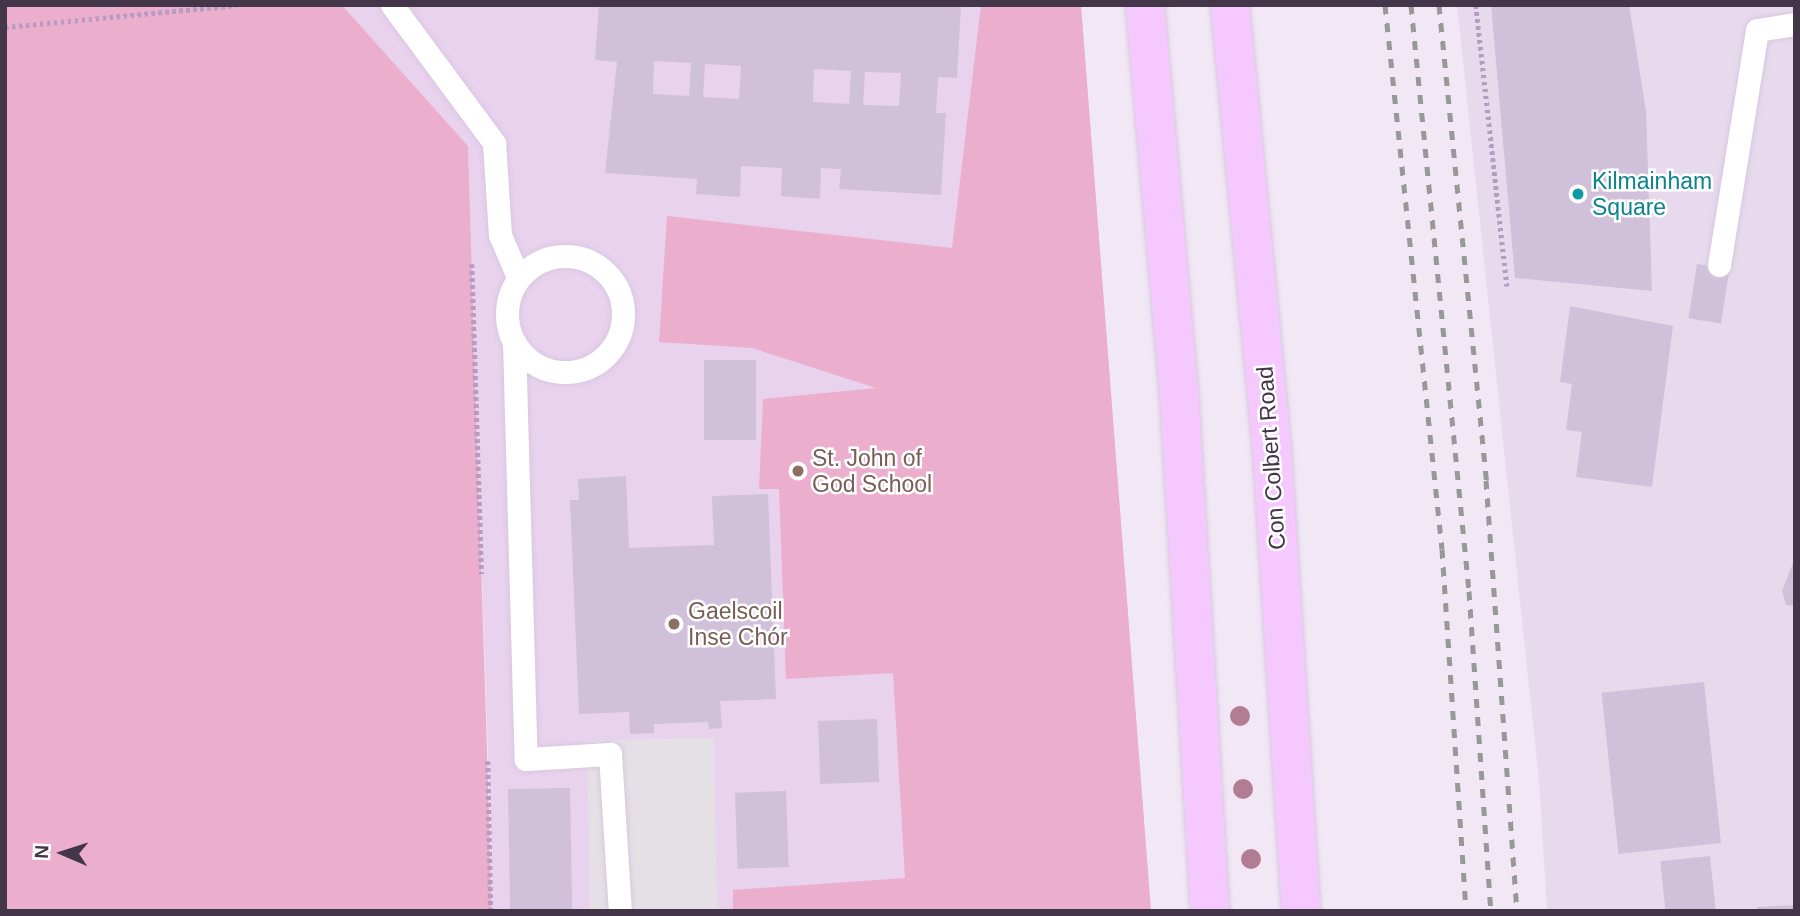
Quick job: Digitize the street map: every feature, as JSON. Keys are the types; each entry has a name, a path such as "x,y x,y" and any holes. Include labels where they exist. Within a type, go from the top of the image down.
{"main road":[{"path":"1145,5 1179,393 1210,911"},
{"name":"Con Colbert Road","path":"1230,5 1272,450 1301,911"}],"lane":[{"path":"392,5 494,143 500,235 518,277"},
{"path":"1718,265 1757,30 1795,24"},
{"path":"513,342 536,365 575,372 610,352 623,318 614,282 586,258 549,257 518,277 506,315 513,342 526,759 610,754 620,911"}],"path":[{"path":"5,27 236,5"},
{"path":"1476,5 1507,286"},
{"path":"472,256 482,588"},
{"path":"488,754 491,911"}],"shaded area":[{"path":"5,5 342,5 468,146 492,911 5,911"},
{"name":"St. John of God School","path":"342,5 1081,5 1151,911 493,911 468,146"},
{"path":"981,5 1081,5 1151,911 733,911 733,890 905,878 893,673 786,679 779,489 759,489 763,399 876,388 752,348 659,342 667,216 952,248"},
{"path":"1457,5 1795,5 1795,911 1547,911 1539,781"},
{"path":"714,738 717,911 590,911 587,740"}],"building":[{"path":"599,5 961,5 957,78 938,77 936,113 946,113 941,195 839,189 841,169 821,168 820,199 781,196 782,168 741,166 740,197 696,194 697,179 605,173 617,62 595,60","holes":["654,61 691,63 689,96 653,94","705,64 741,66 739,99 703,97","814,69 851,71 849,104 813,102","865,72 901,73 899,106 863,105"]},
{"name":"Kilmainham Square","path":"1491,5 1629,5 1646,111 1652,291 1515,278"},
{"path":"1697,264 1730,269 1721,323 1688,318"},
{"path":"1570,306 1673,326 1652,487 1576,477 1582,432 1566,430 1572,384 1560,382"},
{"path":"704,360 756,360 756,440 704,440"},
{"name":"Gaelscoil Inse Chór","path":"626,476 629,548 714,545 712,496 768,494 776,699 720,701 722,728 709,729 708,722 654,724 654,733 630,734 629,712 579,714 570,500 579,500 578,479"},
{"path":"1795,558 1795,606 1786,605 1782,591"},
{"path":"1704,682 1721,843 1618,854 1602,693"},
{"path":"877,719 879,782 820,784 818,721"},
{"path":"570,788 572,911 510,911 508,789"},
{"path":"786,791 789,867 738,869 735,793"},
{"path":"1710,856 1716,911 1666,911 1660,861"},
{"path":"1795,905 1795,911 1757,911 1757,907"}],"railway":[{"path":"1385,5 1442,549 1466,911"},
{"path":"1411,5 1469,591 1491,911"},
{"path":"1439,5 1486,480 1517,911"}],"place":[{"name":"Kilmainham Square","path":"1578,194"},
{"name":"St. John of God School","path":"798,471"},
{"name":"Gaelscoil Inse Chór","path":"674,624"}]}
